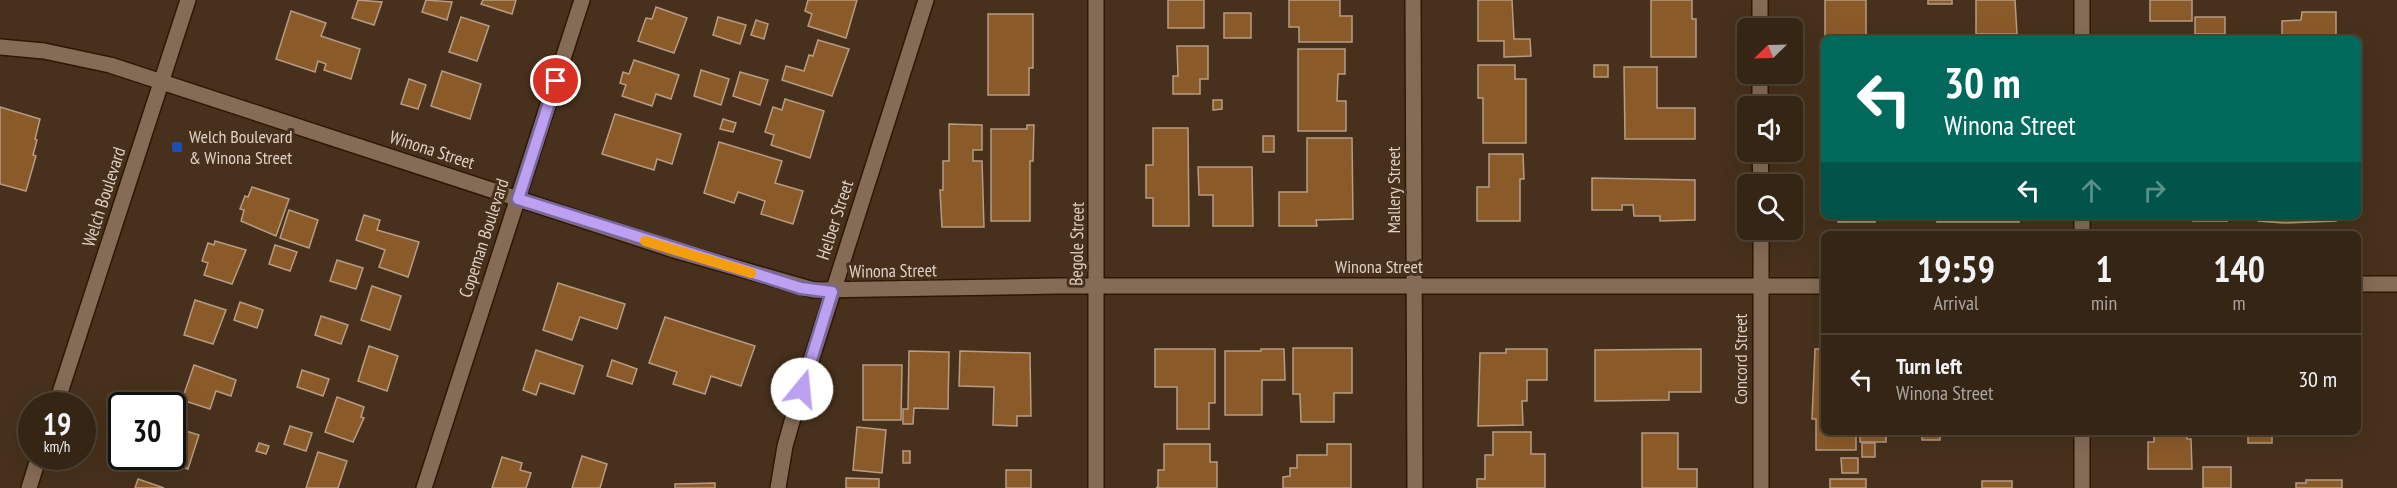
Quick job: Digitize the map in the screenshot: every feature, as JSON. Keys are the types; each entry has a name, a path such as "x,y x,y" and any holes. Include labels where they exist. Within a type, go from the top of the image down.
{"street":[{"name":"Welch Boulevard","path":"60,392 188,0"},
{"name":"Copeman Boulevard","path":"423,488 582,0"},
{"name":"Helber Street","path":"778,488 785,446 926,0"},
{"name":"Begole Street","path":"1096,0 1096,488"},
{"name":"Mallery Street","path":"1413,0 1415,488"},
{"path":"1760,0 1760,18"},
{"path":"2082,0 2082,36"},
{"name":"Winona Street","path":"0,47 24,48 85,59 162,82 518,199 801,288 832,292 1096,286 1821,286"},
{"name":"Concord Street","path":"1761,240 1761,488"},
{"path":"2361,284 2397,284"},
{"path":"2082,435 2082,488"},
{"path":"29,488 35,470"}],"building":[{"path":"358,0 382,2 374,25 352,18"},
{"path":"426,0 452,2 447,20 422,12"},
{"path":"483,0 516,0 512,14 481,4"},
{"path":"808,0 857,0 846,38 808,26 812,14 805,11"},
{"path":"1168,0 1204,0 1204,28 1168,28"},
{"path":"1289,0 1340,0 1340,16 1352,16 1352,42 1299,42 1299,27 1289,27"},
{"path":"1478,0 1512,0 1514,39 1530,39 1531,56 1504,57 1504,41 1478,41"},
{"path":"1651,0 1692,0 1692,19 1696,19 1696,57 1651,57"},
{"path":"1825,0 1866,0 1866,36 1825,36"},
{"path":"1928,0 1952,0 1952,4 1928,4"},
{"path":"1976,0 2015,0 2017,34 1976,34"},
{"path":"2150,0 2192,0 2192,21 2150,21"},
{"path":"656,7 687,18 674,53 638,41 646,18 652,19"},
{"path":"291,11 326,23 321,36 360,49 351,79 324,70 326,64 318,61 315,72 276,59"},
{"path":"2302,12 2336,12 2336,36 2282,36 2282,21 2301,20"},
{"path":"1224,13 1251,13 1251,38 1224,38"},
{"path":"988,14 1033,14 1033,68 1029,68 1029,95 988,95"},
{"path":"461,17 489,26 477,61 449,52"},
{"path":"718,17 746,25 740,44 713,35"},
{"path":"2195,17 2225,17 2225,34 2195,34"},
{"path":"756,20 768,24 764,39 751,35"},
{"path":"818,40 849,49 832,96 782,80 786,66 804,71 809,55 813,56"},
{"path":"1177,46 1208,46 1208,79 1200,79 1200,94 1173,94 1173,76 1178,76"},
{"path":"1298,49 1345,49 1345,74 1338,74 1337,101 1346,101 1346,131 1298,131"},
{"path":"634,60 679,75 671,99 656,94 652,106 622,96 626,85 620,83 623,72 629,74"},
{"path":"1478,65 1515,65 1515,79 1526,79 1526,143 1483,143 1483,98 1478,98"},
{"path":"1594,65 1608,65 1608,77 1594,77"},
{"path":"1624,67 1657,67 1657,108 1695,108 1695,139 1625,139"},
{"path":"701,70 729,79 721,105 694,96"},
{"path":"442,71 481,84 470,119 431,106"},
{"path":"740,72 768,80 760,105 733,96"},
{"path":"409,79 426,85 418,109 401,104"},
{"path":"785,99 824,111 810,158 771,145 774,135 765,132 773,107 782,110"},
{"path":"1213,100 1222,100 1222,109 1213,110"},
{"path":"0,107 40,119 33,155 36,156 26,191 0,184"},
{"path":"615,114 681,134 672,164 657,159 654,170 602,154"},
{"path":"723,119 736,123 733,132 720,129"},
{"path":"949,124 982,125 982,150 973,150 973,161 982,161 984,227 942,227 940,190 943,190 943,161 949,161"},
{"path":"1027,125 1034,125 1033,161 1030,161 1030,221 991,221 991,129 1027,129"},
{"path":"1153,128 1188,128 1189,226 1153,226 1153,198 1146,198 1146,165 1153,165"},
{"path":"1263,136 1274,136 1274,152 1263,152"},
{"path":"1307,138 1352,138 1353,219 1316,220 1317,226 1279,226 1279,192 1307,192"},
{"path":"719,142 782,161 775,183 803,191 793,224 761,214 765,201 738,192 734,203 704,193"},
{"path":"1489,154 1523,154 1524,179 1520,179 1520,221 1477,221 1477,187 1489,187"},
{"path":"1198,167 1252,167 1253,226 1213,226 1213,195 1199,195"},
{"path":"1592,178 1695,180 1695,220 1660,221 1660,216 1634,216 1633,205 1622,205 1622,210 1592,210"},
{"path":"252,187 289,199 276,236 241,221 244,210 240,209 245,196 248,197"},
{"path":"289,210 318,220 309,248 280,238"},
{"path":"364,215 380,220 377,230 419,242 408,277 379,267 385,250 356,240"},
{"path":"1838,219 1875,219 1875,222 1838,222"},
{"path":"1937,219 2019,219 2019,222 1937,222"},
{"path":"2193,219 2227,219 2227,221 2193,221"},
{"path":"2258,219 2336,219 2336,221 2284,223 2258,221"},
{"path":"215,241 246,250 232,284 204,275 208,263 202,261 208,243 214,245"},
{"path":"275,245 297,252 290,271 269,264"},
{"path":"337,260 363,268 356,289 330,281"},
{"path":"558,283 625,304 617,329 580,317 572,340 543,330"},
{"path":"372,286 401,296 390,330 361,320"},
{"path":"195,300 226,310 213,344 184,335"},
{"path":"240,302 263,310 257,328 234,320"},
{"path":"321,316 348,325 341,344 315,335"},
{"path":"665,317 755,346 741,386 711,376 705,394 673,384 677,372 649,363"},
{"path":"369,346 398,356 387,391 358,381"},
{"path":"1293,348 1352,348 1352,393 1334,393 1334,422 1301,422 1300,394 1293,394"},
{"path":"1155,349 1215,349 1215,403 1209,403 1209,429 1177,429 1177,387 1155,387"},
{"path":"1261,349 1284,349 1285,380 1262,380 1262,415 1225,415 1225,351 1261,351"},
{"path":"1506,349 1547,349 1547,380 1527,380 1527,401 1522,401 1523,425 1478,426 1480,353 1506,353"},
{"path":"1701,349 1701,392 1669,392 1669,400 1595,401 1595,350"},
{"path":"1815,349 1821,349 1821,435 1856,435 1856,450 1816,450 1816,419 1812,419"},
{"path":"536,350 583,366 574,394 540,383 536,395 523,390"},
{"path":"909,351 949,352 948,409 914,408 913,424 903,424 903,409 908,409"},
{"path":"960,351 1030,353 1031,416 1017,416 1017,426 993,425 994,387 959,386"},
{"path":"612,360 637,369 632,384 607,376"},
{"path":"194,365 236,380 231,396 216,391 210,409 186,401 185,392"},
{"path":"863,365 902,365 901,420 863,420"},
{"path":"302,370 329,379 323,396 297,387"},
{"path":"337,397 364,407 361,417 364,418 353,442 325,432"},
{"path":"290,426 312,433 306,451 284,444"},
{"path":"857,427 886,430 882,473 853,470"},
{"path":"186,431 199,435 188,469 186,468"},
{"path":"1493,432 1531,432 1531,454 1545,454 1545,488 1477,488 1477,479 1485,479 1485,455 1493,455"},
{"path":"1642,433 1678,433 1678,469 1697,469 1697,488 1642,488"},
{"path":"1860,435 1886,435 1886,442 1860,442"},
{"path":"1922,435 1940,435 1940,440 1922,440"},
{"path":"2154,435 2186,435 2187,439 2191,439 2192,469 2148,469 2148,442 2154,442"},
{"path":"2248,435 2272,435 2272,443 2248,443"},
{"path":"259,443 269,446 266,454 256,451"},
{"path":"1862,443 1875,443 1875,457 1862,457"},
{"path":"1164,444 1210,444 1210,462 1217,462 1217,488 1156,488 1158,487 1158,470 1164,470"},
{"path":"1327,444 1351,444 1351,488 1283,488 1283,477 1290,476 1290,468 1297,468 1297,455 1327,455"},
{"path":"903,451 910,451 910,463 903,463"},
{"path":"318,452 347,461 338,488 306,488"},
{"path":"582,456 607,464 600,488 572,488"},
{"path":"502,457 522,463 520,470 531,473 526,488 492,488"},
{"path":"1841,458 1858,458 1858,473 1842,473"},
{"path":"2203,467 2231,467 2231,488 2203,488"},
{"path":"1006,470 1031,470 1031,488 1006,488"},
{"path":"846,478 879,479 879,488 846,488"},
{"path":"138,479 164,488 135,488"},
{"path":"1830,479 1866,479 1866,488 1830,488"},
{"path":"2306,480 2342,480 2342,488 2296,488 2296,483 2306,483"},
{"path":"1982,481 2012,481 2012,488 1982,488"},
{"path":"715,483 715,488 675,488 675,484"}],"slow traffic":[{"path":"645,241 751,273"}],"place":[{"name":"Welch Boulevard & Winona Street","path":"177,147"}],"route":[{"path":"556,81 518,199 674,250 801,288 832,292 802,389"}]}
